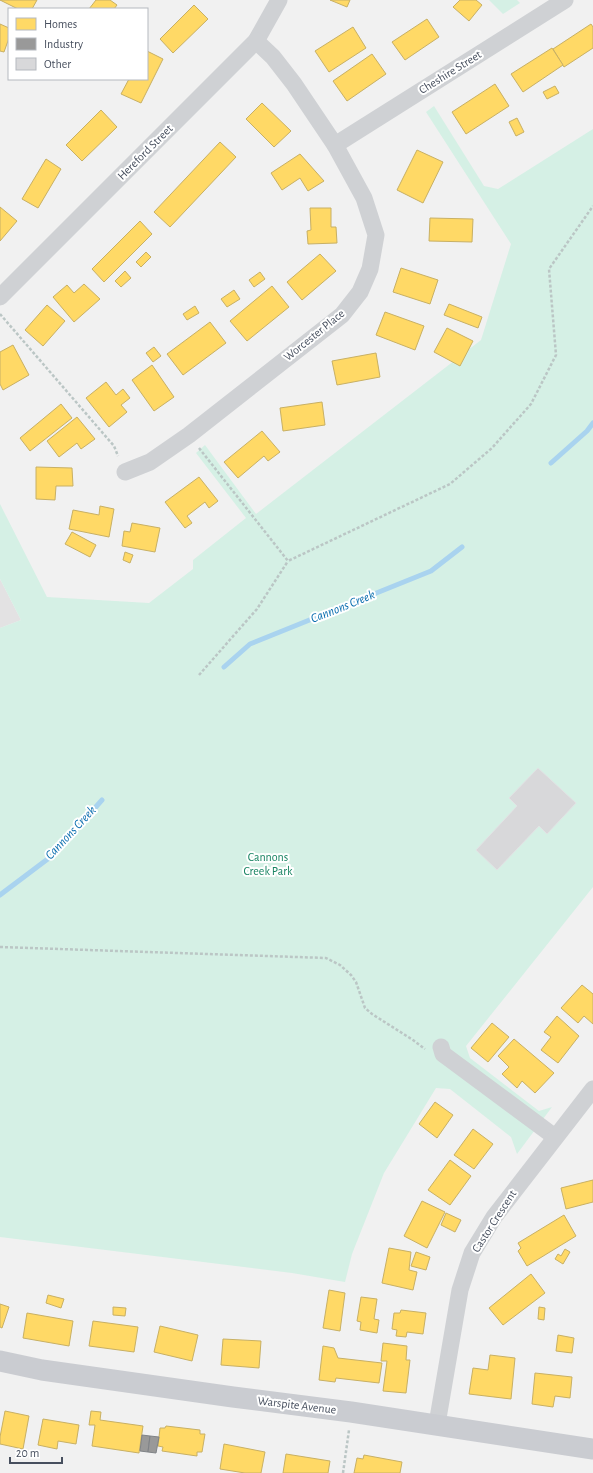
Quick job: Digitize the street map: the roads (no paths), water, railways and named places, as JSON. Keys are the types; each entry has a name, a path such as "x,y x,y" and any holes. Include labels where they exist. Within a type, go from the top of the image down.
{"main road":[{"name":"Warspite Avenue","path":"0,1361 42,1370 437,1424 593,1450"}],"street":[{"name":"Hereford Street","path":"0,297 256,41 279,0"},
{"name":"Cheshire Street","path":"335,145 564,0"},
{"name":"Worcester Place","path":"125,472 150,462 189,435 342,315 360,292 370,269 376,235 364,198 335,145 294,84 273,57 256,41"},
{"path":"441,1047 443,1054 555,1137"},
{"name":"Castor Crescent","path":"437,1424 460,1290 472,1254 494,1217 593,1089"}],"waterway":[{"name":"Cannons Creek","path":"551,463 587,431 593,423"},
{"name":"Cannons Creek","path":"224,667 250,644 431,571 462,547"},
{"name":"Cannons Creek","path":"0,895 53,855 102,800"}],"park label":[{"name":"Cannons Creek Park","path":"268,864"}]}
